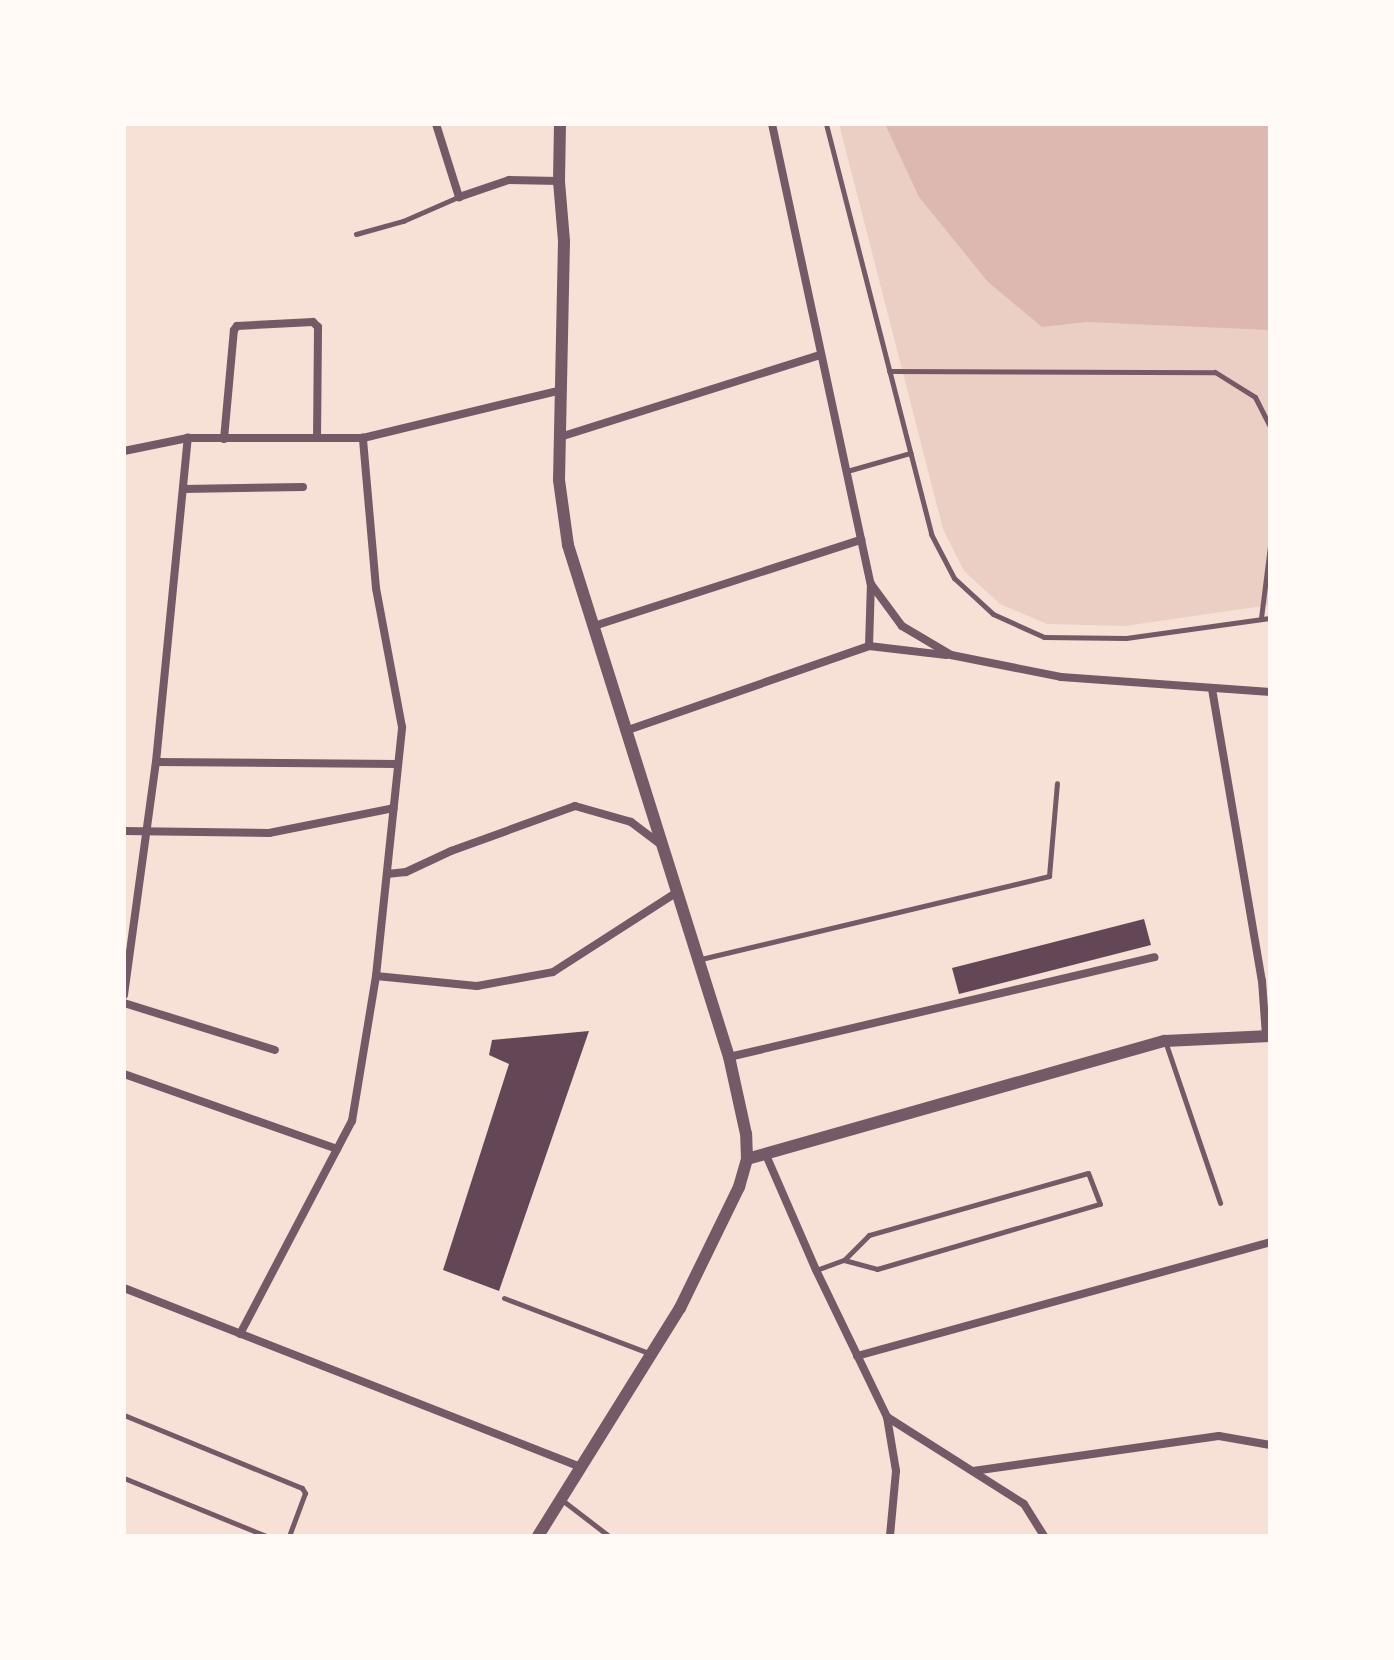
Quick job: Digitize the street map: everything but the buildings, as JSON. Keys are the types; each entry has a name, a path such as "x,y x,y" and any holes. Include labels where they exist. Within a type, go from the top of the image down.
{"street":[{"path":"436,124 459,197 509,180 559,181"},
{"path":"538,1536 680,1308 739,1187 747,1159 746,1134 729,1057 568,545 559,480 564,241 559,181 560,124"},
{"path":"772,124 871,584 869,646"},
{"path":"224,439 235,328 313,322 318,327 317,438"},
{"path":"560,437 820,355"},
{"path":"124,451 188,438 363,438 561,390"},
{"path":"124,995 156,762 188,438"},
{"path":"240,1334 352,1121 376,976 402,727 376,588 363,438"},
{"path":"183,489 303,487"},
{"path":"594,626 861,540"},
{"path":"871,584 902,626 951,655"},
{"path":"628,730 869,646 951,655 1061,677 1270,692"},
{"path":"747,1159 1165,1041 1268,1035 1262,981 1212,689"},
{"path":"156,762 398,764"},
{"path":"387,874 406,872 451,851 575,806 633,823 650,839 663,845"},
{"path":"124,831 269,833 394,808"},
{"path":"376,976 477,986 553,972 677,892"},
{"path":"729,1057 1154,957"},
{"path":"124,1003 275,1050"},
{"path":"124,1074 337,1149"},
{"path":"766,1155 816,1270 887,1417 896,1471 890,1536"},
{"path":"857,1356 1270,1242"},
{"path":"124,1288 579,1466"},
{"path":"887,1417 1024,1504 1044,1536"},
{"path":"973,1471 1219,1436 1270,1445"}],"lane":[{"path":"826,124 931,534 954,578 993,614 1044,637 1126,638 1270,618"},
{"path":"356,234 403,221 459,197"},
{"path":"889,371 1215,372 1255,397 1270,427"},
{"path":"846,471 910,453"},
{"path":"1261,618 1270,546"},
{"path":"699,960 1049,876 1057,783"},
{"path":"1165,1041 1220,1203"},
{"path":"816,1270 844,1260 869,1235 1088,1173 1100,1204 877,1269 844,1260"},
{"path":"504,1298 650,1354"},
{"path":"124,1415 302,1488 305,1493 289,1536"},
{"path":"124,1478 266,1536"},
{"path":"560,1498 609,1536"}],"shaded area":[{"path":"839,124 1270,124 1270,605 1125,626 1047,624 1000,604 964,571 943,529"},
{"path":"885,124 1270,124 1270,330 1087,322 1042,327 988,282 919,197"}]}
